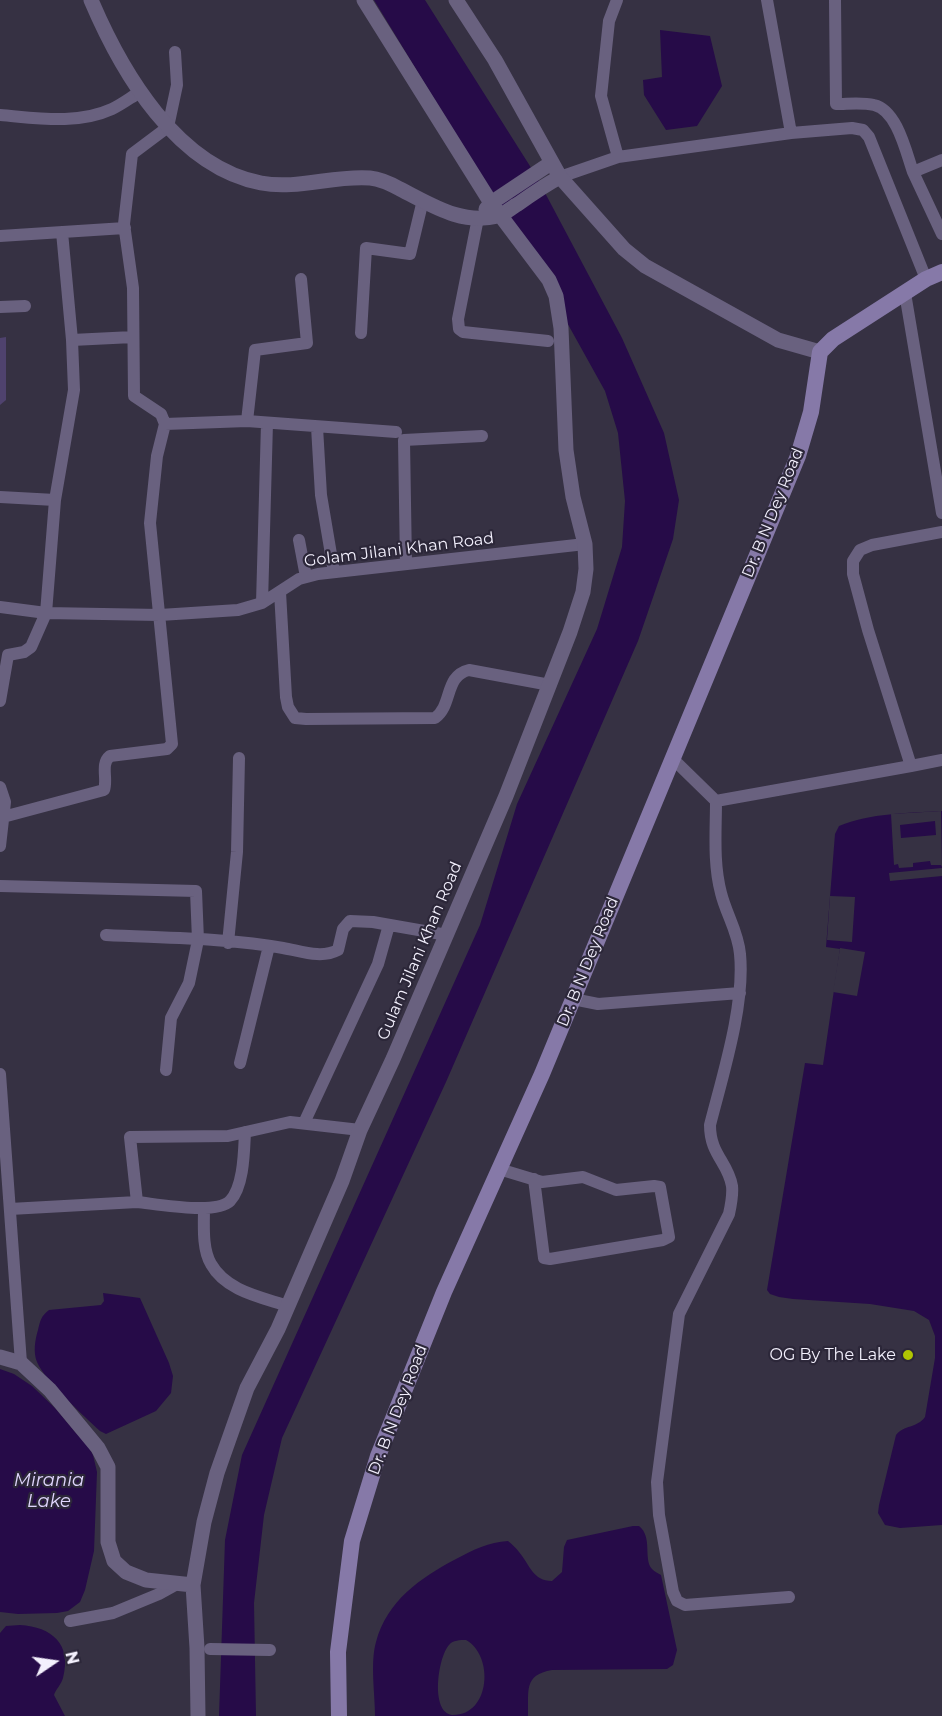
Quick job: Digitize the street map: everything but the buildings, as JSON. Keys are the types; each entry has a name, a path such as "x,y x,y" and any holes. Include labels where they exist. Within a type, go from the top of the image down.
{"main road":[{"path":"820,352 833,339 926,279 942,272"},
{"name":"Dr. B N Dey Road","path":"339,1716 339,1634 352,1540 378,1456 444,1292 573,999 798,456 811,412 820,352"}],"street":[{"path":"91,0 107,38 140,92 176,137 223,171 260,183 287,185 371,178 389,183 458,217 478,218 541,179 551,163"},
{"name":"Gulam Jilani Khan Road","path":"198,1716 193,1586 204,1522 217,1473 247,1388 288,1306 342,1180 360,1130 506,796 550,685 583,592 586,569 585,544 573,498 566,450 561,328 556,296 549,280 502,205 364,0"},
{"path":"456,0 495,60 560,177 624,249 645,266 778,340 820,352"},
{"path":"617,0 609,21 601,96 618,157"},
{"path":"767,0 791,133"},
{"path":"835,0 836,104 874,105 887,112 898,129 913,172 942,234"},
{"path":"3,817 104,790 106,786 105,762 110,756 167,749 172,740 150,523 157,456 165,424 161,414 134,396 134,288 125,228 132,154 168,127 177,85 175,52"},
{"path":"0,115 59,119 91,116 112,109 140,92"},
{"path":"541,179 560,177 618,157 791,133 852,128 863,130 869,137 926,279"},
{"path":"913,172 942,160"},
{"path":"361,333 366,248 410,254 423,200"},
{"path":"478,218 458,320 459,329 467,332 548,341"},
{"path":"0,236 125,228"},
{"path":"0,701 8,655 24,652 31,647 46,613 55,500 74,390 62,232"},
{"path":"247,422 255,350 307,343 301,279"},
{"path":"905,293 942,513"},
{"path":"0,307 26,306"},
{"path":"72,340 133,337"},
{"path":"165,424 247,422 396,432"},
{"path":"262,603 267,423"},
{"path":"317,427 321,495 334,572"},
{"path":"406,564 404,440 482,436"},
{"path":"0,497 55,500"},
{"path":"911,766 868,630 853,574 853,561 860,550 872,545 942,532"},
{"path":"299,540 306,577"},
{"name":"Golam Jilani Khan Road","path":"0,607 46,613 160,615 238,610 262,603 299,579 306,577 585,544"},
{"path":"280,592 286,697 295,718 435,718 442,713 454,678 460,672 469,670 550,685"},
{"path":"228,943 237,852 239,758"},
{"path":"673,759 716,801 716,860 721,892 737,934 740,956 740,993 710,1125 712,1145 732,1187 732,1202 729,1214 679,1314 657,1482 657,1501 673,1592 677,1600 685,1605 789,1597"},
{"path":"716,801 942,760"},
{"path":"0,787 5,802 0,846"},
{"path":"0,886 196,891 198,940 189,983 171,1018 166,1070"},
{"path":"106,935 269,946 321,955 331,954 338,950 343,929 350,921 447,935"},
{"path":"304,1123 378,964 389,925"},
{"path":"240,1064 269,946"},
{"path":"573,999 598,1004 740,993"},
{"path":"0,1074 21,1363"},
{"path":"138,1202 130,1137 228,1136 290,1122 360,1130"},
{"path":"10,1209 138,1202 204,1208 221,1205 230,1201 238,1186 243,1168 245,1132"},
{"path":"499,1168 534,1179 542,1182 583,1178 616,1190 660,1187 669,1237 663,1240 586,1253 544,1258 534,1179"},
{"path":"204,1208 206,1246 210,1263 219,1274 235,1288 288,1306"},
{"path":"0,1357 21,1363 57,1399 98,1448 108,1467 108,1542 114,1561 126,1572 146,1580 193,1586"},
{"path":"70,1621 113,1613 177,1584"},
{"path":"210,1649 270,1650"}],"shaded area":[{"path":"6,337 6,400 0,405 0,338"}],"water":[{"path":"374,0 425,0 535,174 622,338 664,433 679,500 673,539 638,641 446,1082 282,1438 264,1515 254,1603 256,1716 219,1716 225,1540 242,1455 480,925 517,804 597,629 622,547 625,501 618,433 605,391 535,265"},
{"path":"660,30 710,36 722,86 697,126 666,130 644,95 643,80 662,77"},
{"path":"942,811 942,1525 900,1528 885,1525 878,1513 879,1505 896,1435 922,1421 925,1417 935,1358 935,1336 929,1320 914,1311 870,1304 779,1297 770,1294 767,1290 805,1063 823,1065 840,949 826,947 835,834 839,826 863,818"},
{"path":"103,1293 140,1298 173,1376 171,1393 156,1411 106,1434 85,1417 48,1379 37,1362 35,1350 39,1324 46,1312 101,1305 104,1301"},
{"name":"Mirania Lake","path":"0,1369 14,1374 32,1386 85,1440 93,1455 97,1472 94,1551 80,1602 68,1611 18,1614 0,1612"},
{"path":"639,1526 646,1536 649,1565 661,1575 677,1650 673,1665 667,1669 543,1672 532,1680 530,1685 528,1716 375,1716 373,1669 376,1642 388,1614 407,1592 430,1574 462,1556 488,1545 508,1541 536,1575 552,1581 562,1572 564,1547 567,1540","holes":["459,1640 466,1640 481,1658 484,1671 481,1696 475,1706 465,1713 452,1715 445,1712 438,1695 439,1672 445,1651 449,1645"]},
{"path":"20,1625 41,1629 57,1640 62,1647 65,1666 62,1680 54,1695 65,1716 0,1716 0,1633 6,1626"}],"pier":[{"path":"941,811 942,867 931,865 930,861 913,863 913,867 899,868 898,864 894,865 891,814","holes":["935,821 936,835 901,838 900,825"]},
{"path":"942,868 942,876 890,881 889,873"},
{"path":"830,896 855,897 852,942 827,940"},
{"path":"840,948 865,952 857,996 833,992"}],"place":[{"name":"OG By The Lake","path":"908,1355"}]}
